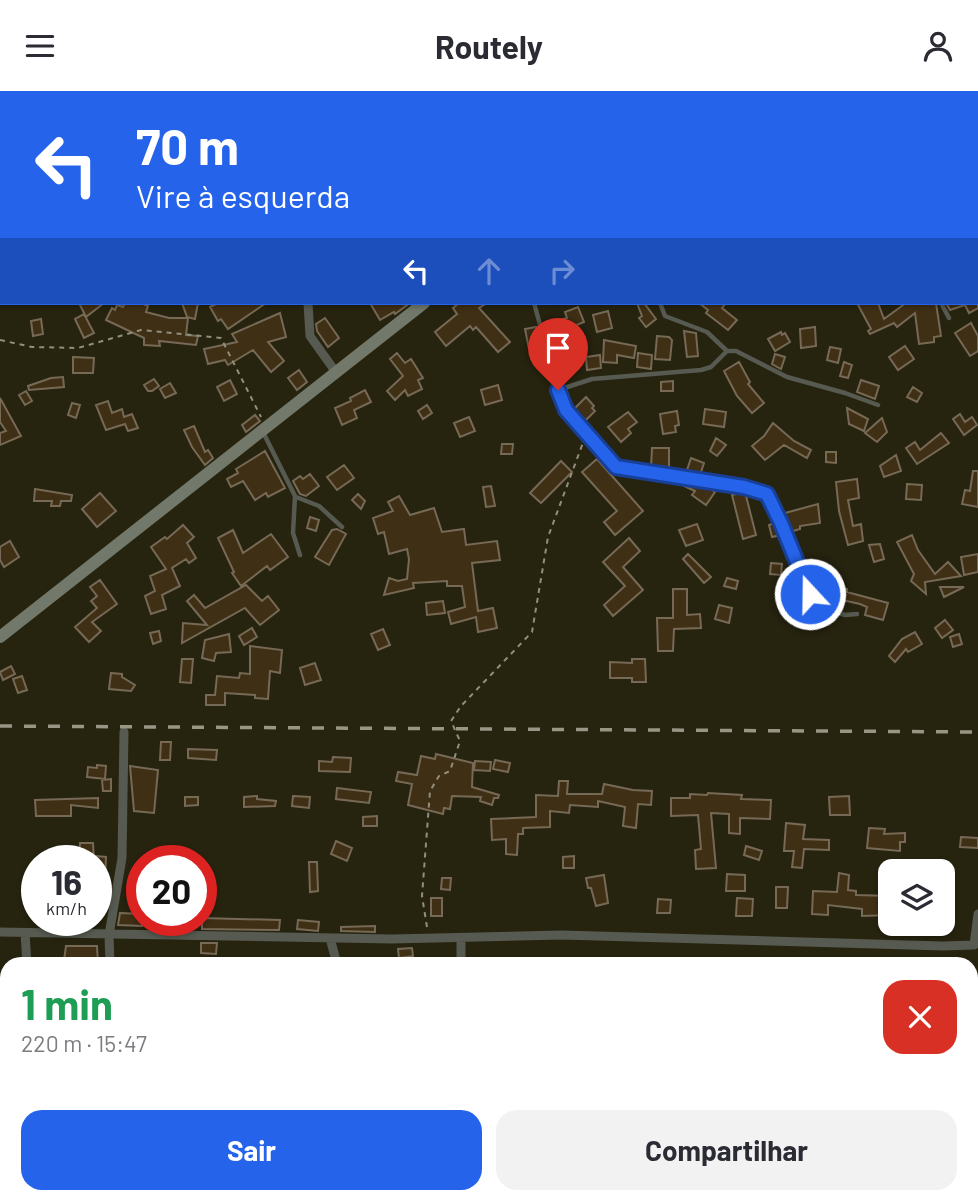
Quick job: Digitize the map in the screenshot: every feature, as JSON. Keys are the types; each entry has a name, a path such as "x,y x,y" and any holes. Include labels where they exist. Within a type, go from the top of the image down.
{"main road":[{"path":"0,637 421,305"}],"street":[{"path":"308,305 310,336 335,371"},
{"path":"112,922 122,858 124,732"},
{"path":"112,935 330,939 562,935 976,945 978,914"},
{"path":"0,932 21,933"},
{"path":"25,936 27,957"},
{"path":"110,936 110,957"},
{"path":"461,937 461,957"},
{"path":"330,939 335,957"}],"lane":[{"path":"535,305 566,410 616,467 744,487 767,494 810,594 836,612 845,615 857,614"},
{"path":"661,305 665,316 707,332 727,351 736,351 786,377 878,405"},
{"path":"943,305 949,318"},
{"path":"558,390 592,379 701,370 711,367 727,351"},
{"path":"265,430 295,496 293,533 300,555"},
{"path":"295,496 319,506 342,527"}],"path":[{"path":"0,340 32,347 78,348 141,330 221,338 265,430"},
{"path":"429,938 422,896 424,841 430,791 439,776 450,771 460,741 451,721 470,697 532,632 548,537 586,435"}],"building":[{"path":"80,305 101,305 86,317"},
{"path":"117,305 146,305 148,306 146,312 169,318 188,318 186,335 198,336 196,345 159,341 160,346 144,345 144,338 106,320 112,308 115,310"},
{"path":"183,305 198,305 195,319 187,317"},
{"path":"263,305 228,329 221,319 218,321 210,307"},
{"path":"371,305 407,305 395,314 394,312 380,320"},
{"path":"457,305 484,305 479,308 510,342 498,352 476,327 473,330 470,326 446,346 435,332 457,314 453,308"},
{"path":"638,305 646,305 656,319 646,327 639,318 642,316"},
{"path":"702,305 724,305 722,308 737,320 728,330 706,313 708,310"},
{"path":"858,305 879,305 884,319 903,305 936,305 941,336 934,337 934,342 919,344 915,313 897,327 894,323 870,334 868,331 871,329"},
{"path":"947,305 965,305 950,310"},
{"path":"965,305 978,305 978,308 969,313"},
{"path":"578,307 584,322 548,337 545,324 567,318 565,312"},
{"path":"608,311 612,328 597,332 593,315"},
{"path":"280,313 286,337 268,342 284,361 271,372 253,350 228,365 225,360 208,364 204,349 237,342 232,334"},
{"path":"84,314 94,333 84,338 75,319"},
{"path":"325,318 339,338 328,347 317,331 316,324"},
{"path":"41,319 43,334 33,336 31,321"},
{"path":"971,323 978,336 978,351 970,356 955,333"},
{"path":"536,327 541,347 529,349 525,329"},
{"path":"815,327 816,346 801,348 800,329"},
{"path":"684,331 696,333 698,356 687,357"},
{"path":"781,332 782,335 785,333 790,342 775,351 768,339"},
{"path":"657,336 669,337 672,340 670,360 655,359"},
{"path":"604,340 636,346 634,358 617,355 617,363 603,362"},
{"path":"905,346 914,359 898,370 889,357"},
{"path":"830,347 841,349 838,363 827,360"},
{"path":"397,353 405,363 411,359 423,378 418,380 422,389 408,396 405,390 395,400 387,391 403,376 390,359"},
{"path":"638,353 652,355 651,369 637,367"},
{"path":"775,354 785,357 781,369 772,364"},
{"path":"600,355 601,368 587,370 586,357"},
{"path":"73,357 94,358 93,373 73,373"},
{"path":"739,362 750,382 748,384 764,403 752,413 737,396 724,371"},
{"path":"844,362 852,365 848,378 840,376"},
{"path":"299,370 307,382 297,390 288,378"},
{"path":"63,377 64,387 29,390 28,386"},
{"path":"154,379 159,386 148,391 144,385"},
{"path":"230,380 237,394 224,401 217,387"},
{"path":"861,380 879,386 875,399 857,392"},
{"path":"673,381 673,391 661,391 661,382"},
{"path":"170,383 176,393 165,398 160,389"},
{"path":"498,385 502,400 485,405 481,390"},
{"path":"913,387 922,393 917,402 907,397"},
{"path":"365,390 371,402 354,410 357,418 342,425 335,408 351,401 350,398"},
{"path":"26,391 32,401 25,405 19,395"},
{"path":"586,397 595,411 584,422 573,410"},
{"path":"0,398 21,436 0,445 0,433 6,431 0,422"},
{"path":"108,401 112,413 122,409 124,417 132,414 138,428 128,431 125,424 106,430 96,405"},
{"path":"72,403 80,405 76,418 68,415"},
{"path":"427,405 432,413 423,419 418,411"},
{"path":"847,408 868,419 864,431 849,424"},
{"path":"705,409 726,412 724,427 703,424"},
{"path":"677,411 679,425 675,426 676,432 663,434 660,414"},
{"path":"628,412 637,422 628,429 631,433 621,442 608,427"},
{"path":"960,414 965,422 972,417 977,425 964,435 953,419"},
{"path":"255,415 260,421 246,432 242,425"},
{"path":"469,417 475,431 460,437 454,423"},
{"path":"882,418 887,432 877,442 865,433"},
{"path":"773,423 794,441 811,450 807,458 784,445 765,460 752,446 764,436"},
{"path":"194,426 205,452 208,450 213,458 205,465 184,430"},
{"path":"941,433 949,443 917,464 906,448 915,442 920,450"},
{"path":"716,438 726,445 717,456 710,451"},
{"path":"502,444 513,444 512,454 501,454"},
{"path":"652,448 669,448 669,468 651,468"},
{"path":"265,451 285,488 268,497 266,493 255,500 243,481 231,487 227,479 238,473 236,469"},
{"path":"826,452 836,452 836,463 826,462"},
{"path":"896,455 901,471 884,477 880,466"},
{"path":"691,458 704,463 700,475 690,474 691,471 687,470"},
{"path":"597,459 643,511 615,535 604,522 617,511 582,472"},
{"path":"561,461 572,472 541,503 530,493"},
{"path":"344,465 354,478 337,490 327,477"},
{"path":"973,471 978,471 978,507 962,504 965,490 970,491"},
{"path":"310,474 319,486 306,496 300,494 293,481"},
{"path":"857,479 859,498 848,500 853,526 861,524 863,541 848,545 839,511 836,482"},
{"path":"685,483 707,486 715,492 706,505 692,495 695,491 684,486"},
{"path":"907,484 922,485 921,500 906,499"},
{"path":"491,486 495,506 486,507 483,487"},
{"path":"35,489 72,495 71,501 61,501 60,506 51,506 52,501 34,501"},
{"path":"745,492 756,535 743,539 732,495"},
{"path":"100,493 116,511 97,527 82,509"},
{"path":"358,494 365,501 361,509 352,500"},
{"path":"399,496 410,515 434,508 442,532 464,529 466,545 497,541 500,560 472,563 478,611 493,608 497,628 478,632 476,617 451,624 448,612 465,607 462,586 447,586 447,581 413,583 414,588 384,595 389,578 398,581 407,579 409,559 407,549 389,554 384,532 378,534 373,518 393,511 388,502"},
{"path":"818,504 820,523 800,526 800,529 790,532 785,513"},
{"path":"310,517 319,520 316,531 307,528"},
{"path":"776,523 781,535 772,537 769,525"},
{"path":"697,524 703,540 686,546 679,530"},
{"path":"183,525 194,537 187,543 196,558 189,563 186,559 172,568 180,586 162,595 166,609 151,614 145,596 155,591 150,576 166,569 151,547 165,537 167,539"},
{"path":"337,529 346,534 329,565 315,557 332,530"},
{"path":"233,530 243,553 271,534 288,557 270,570 267,566 241,586 232,573 234,572 218,538"},
{"path":"912,535 918,550 935,574 948,562 961,576 925,582 926,594 911,581 914,574 897,542"},
{"path":"629,538 640,551 623,567 643,590 613,616 604,605 625,586 603,562"},
{"path":"10,541 19,557 4,567 0,560 0,547"},
{"path":"880,544 884,559 874,562 869,545"},
{"path":"688,554 711,577 704,583 683,559"},
{"path":"978,554 978,572 964,575 961,557"},
{"path":"771,563 782,564 781,575 770,574"},
{"path":"814,577 831,582 829,586 847,589 843,591 888,603 883,620 865,615 867,607 860,604 820,595 812,586"},
{"path":"727,578 738,581 736,589 724,586"},
{"path":"100,580 117,604 92,622 101,631 89,642 75,627 97,608 91,601 97,596 90,587"},
{"path":"246,585 262,601 268,596 279,610 260,625 245,608 182,643 183,623 207,625 187,601 194,595 205,608"},
{"path":"940,587 964,587 944,597"},
{"path":"673,589 687,589 687,615 700,614 701,628 674,629 673,651 658,651 657,618 673,618"},
{"path":"443,601 445,613 427,615 426,603"},
{"path":"719,605 732,608 729,623 715,619"},
{"path":"945,620 953,630 942,638 935,628"},
{"path":"252,628 257,637 244,645 239,636"},
{"path":"383,629 390,645 378,650 371,634"},
{"path":"159,631 161,641 153,644 150,633"},
{"path":"915,632 922,644 908,652 906,649 895,662 889,656 902,639"},
{"path":"229,634 231,652 216,653 214,661 202,658 205,640"},
{"path":"959,634 962,644 953,647 950,637"},
{"path":"250,646 282,650 280,673 270,671 268,699 255,698 255,695 225,693 225,705 206,705 206,695 215,695 217,676 239,678 240,673 250,674"},
{"path":"182,659 193,659 191,683 180,682"},
{"path":"632,659 645,659 646,682 632,682 632,678 610,678 610,662 632,663"},
{"path":"315,663 321,680 305,685 300,668"},
{"path":"11,666 15,674 3,680 0,672"},
{"path":"111,673 122,674 122,677 135,685 131,691 109,689"},
{"path":"22,676 27,690 18,693 13,679"},
{"path":"161,742 171,742 170,760 160,760"},
{"path":"188,749 217,750 216,760 188,758"},
{"path":"436,754 473,763 472,787 499,795 498,798 494,798 492,805 480,801 481,797 452,796 450,809 444,808 443,814 408,805 412,784 396,781 398,772 417,775 421,756 435,759"},
{"path":"333,757 351,758 350,772 319,771 319,761 332,762"},
{"path":"495,760 510,763 508,772 493,769"},
{"path":"475,761 491,762 490,771 474,770"},
{"path":"97,765 106,766 105,779 87,777 88,767 97,768"},
{"path":"130,766 158,770 154,813 134,811"},
{"path":"111,779 111,791 103,791 102,780"},
{"path":"559,781 568,781 567,794 602,794 604,784 652,791 651,805 638,804 636,828 623,826 625,807 598,801 598,807 570,805 569,813 550,811 550,827 523,828 523,834 518,834 517,855 506,854 506,839 492,840 491,819 536,817 536,795 558,796"},
{"path":"337,788 371,792 369,803 336,799"},
{"path":"690,794 742,795 741,799 771,800 770,819 740,818 740,834 729,833 729,814 711,813 716,868 696,869 695,850 701,849 698,815 671,816 671,798 690,798"},
{"path":"257,796 257,799 276,801 275,806 244,807 244,797"},
{"path":"293,796 310,797 309,808 292,806"},
{"path":"849,796 850,815 830,815 829,797"},
{"path":"185,797 198,797 198,805 185,806"},
{"path":"98,798 98,808 71,805 71,816 36,816 35,800"},
{"path":"377,816 377,826 363,826 363,817"},
{"path":"786,823 805,825 803,839 829,840 829,850 804,849 802,868 792,867 794,851 784,851"},
{"path":"869,828 885,829 884,834 905,833 905,842 900,842 900,851 867,848"},
{"path":"961,837 978,838 978,848 960,847"},
{"path":"336,841 352,848 347,861 331,854"},
{"path":"746,846 762,851 759,860 744,855"},
{"path":"574,856 574,868 563,868 563,857"},
{"path":"309,862 317,862 318,891 310,892"},
{"path":"839,873 849,875 848,890 856,891 856,895 878,896 878,915 862,916 862,909 828,905 828,915 812,914 813,891 837,892"},
{"path":"727,874 745,875 745,891 726,891"},
{"path":"604,875 608,903 596,906 586,878"},
{"path":"442,878 451,878 450,890 441,889"},
{"path":"776,887 788,887 787,908 776,908"},
{"path":"431,898 442,898 442,916 431,916"},
{"path":"737,898 753,899 752,916 736,916"},
{"path":"658,899 671,900 670,913 657,913"},
{"path":"120,913 126,913 126,925 118,925"},
{"path":"217,918 280,920 279,930 217,929"},
{"path":"298,920 319,922 318,931 297,929"},
{"path":"375,926 375,932 341,931 341,927"},
{"path":"201,943 217,943 216,954 201,953"},
{"path":"66,946 97,946 98,957 64,957"},
{"path":"412,948 413,956 399,957 398,949"}],"railway":[{"path":"0,726 978,732"}],"route":[{"path":"558,390 566,410 616,467 744,487 767,494 810,594"}]}
